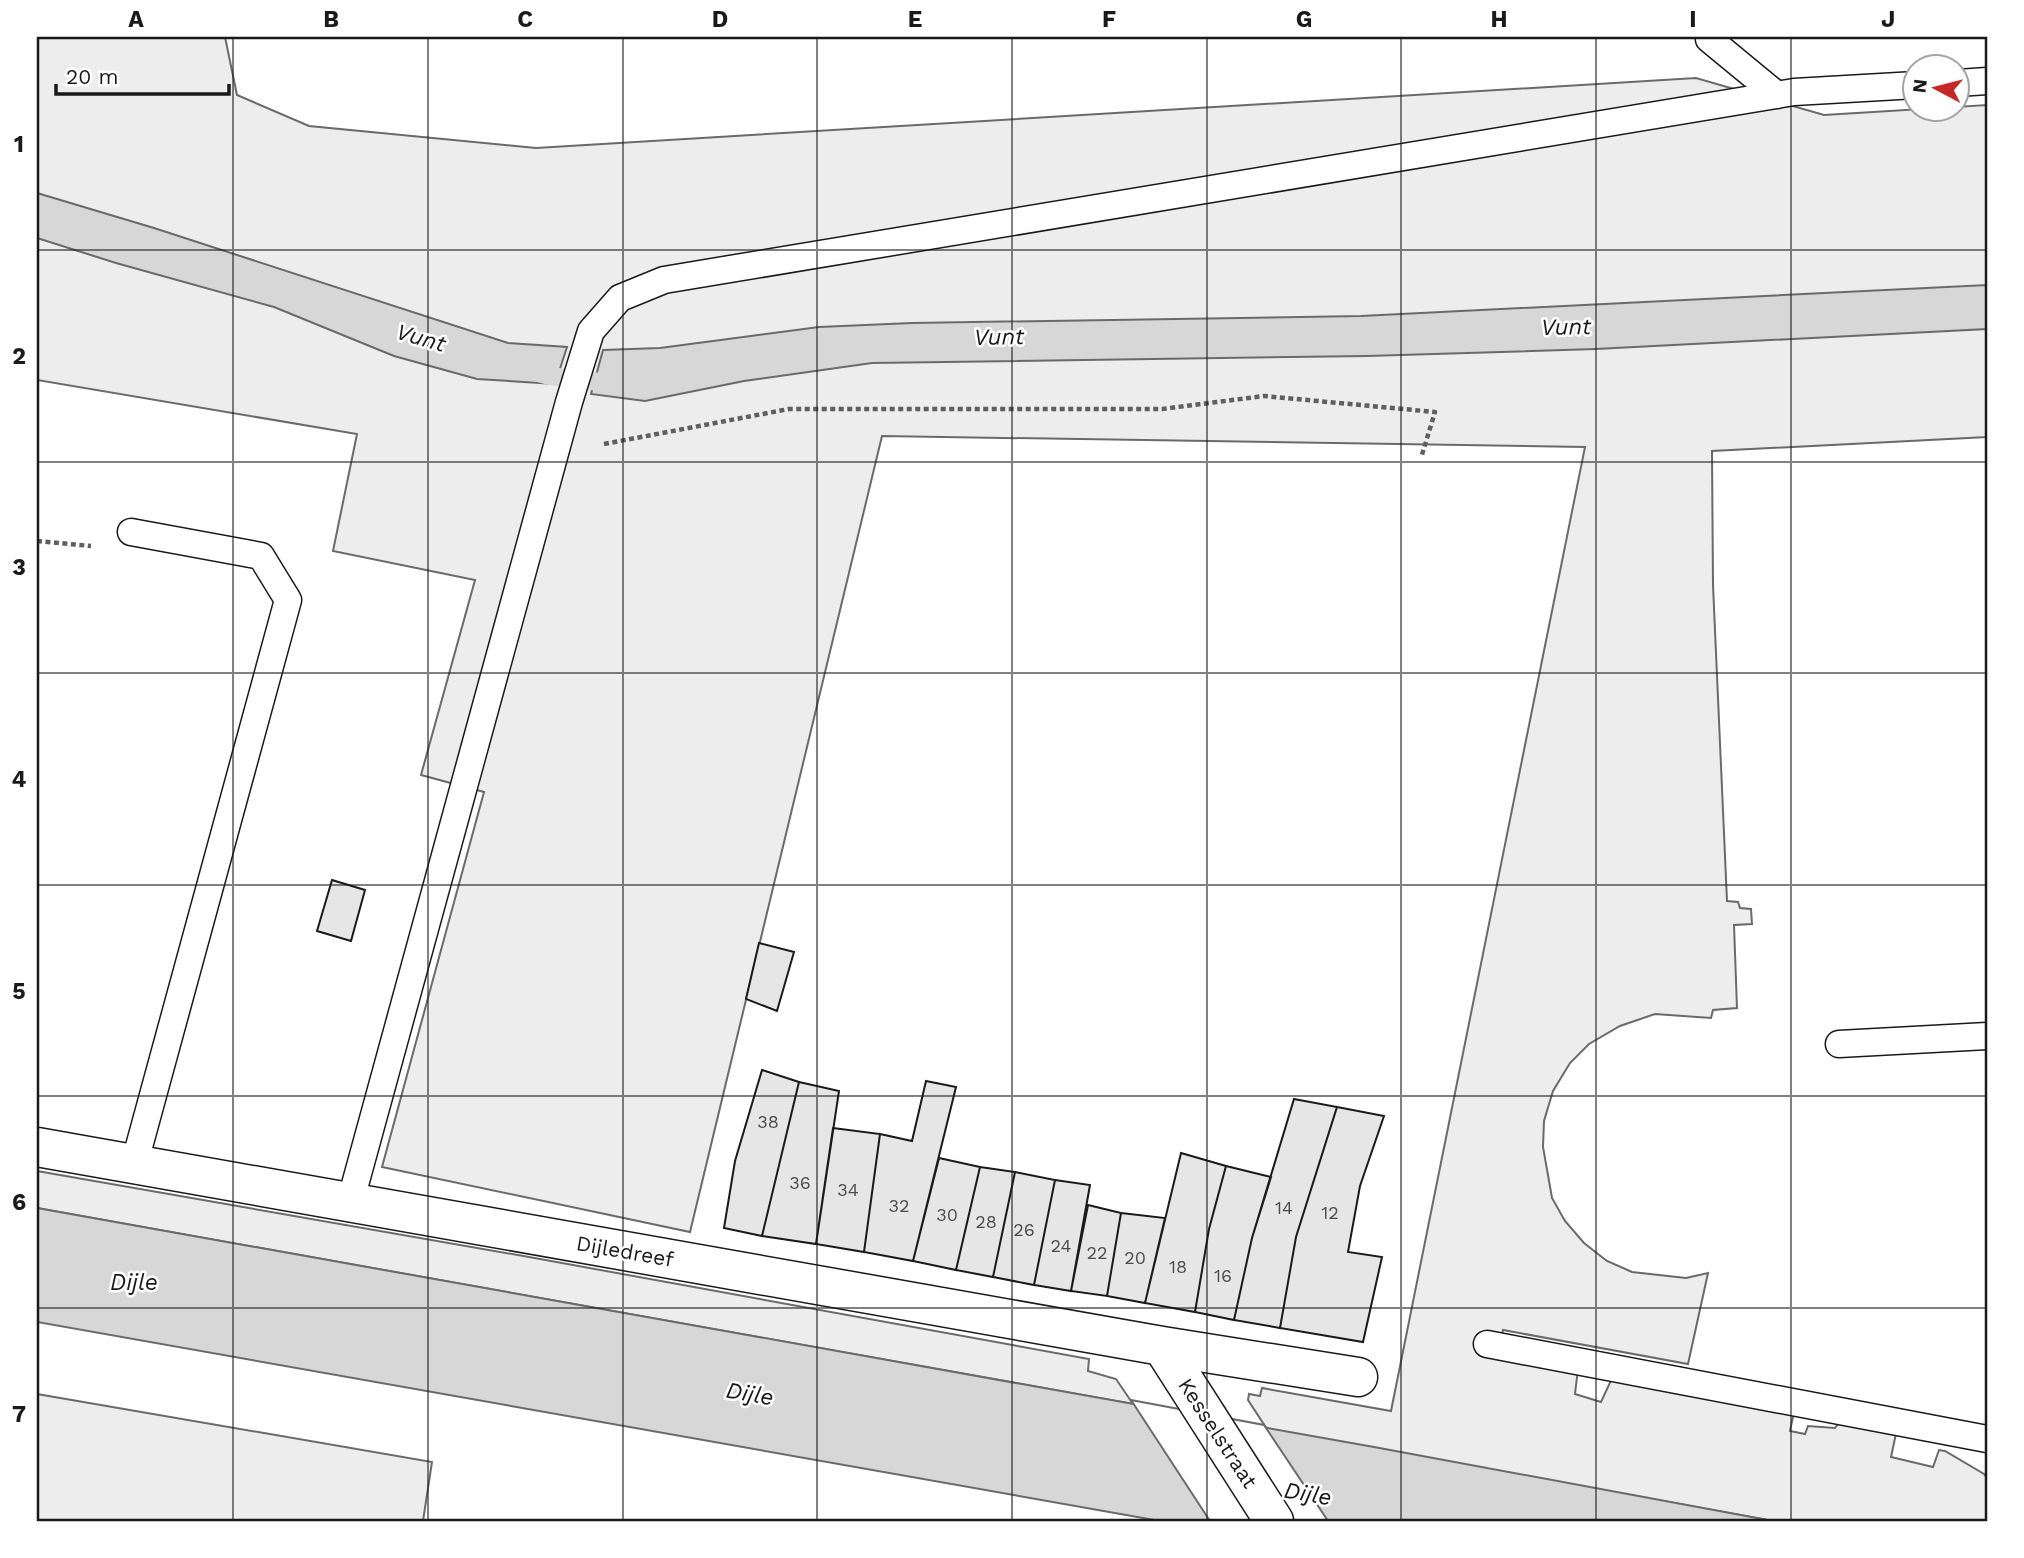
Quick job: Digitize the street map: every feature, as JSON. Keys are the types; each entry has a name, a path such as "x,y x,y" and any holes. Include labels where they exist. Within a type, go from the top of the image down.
{"street":[{"name":"Dijledreef","path":"37,1147 1162,1346 1357,1377"},
{"name":"Kesselstraat","path":"1162,1346 1274,1521"}],"lane":[{"path":"1709,39 1777,95"},
{"path":"350,1203 569,402 591,331 620,298 664,280 1794,92 1902,86"},
{"path":"131,532 261,556 288,600 134,1165"},
{"path":"1839,1044 1987,1037"},
{"path":"1487,1344 1987,1439"}],"path":[{"path":"555,454 789,409 1162,409 1264,396 1435,412 1421,458"},
{"path":"37,541 88,547 131,532"}],"shaded area":[{"path":"37,37 225,37 237,95 309,126 536,148 1696,78 1824,115 1902,110 1902,122 1972,122 1972,106 1987,105 1987,437 1712,451 1713,585 1727,901 1738,902 1740,908 1751,909 1752,924 1734,925 1737,1008 1713,1010 1711,1018 1655,1014 1620,1026 1589,1044 1570,1063 1553,1091 1544,1121 1543,1147 1552,1198 1565,1221 1584,1243 1607,1261 1632,1272 1686,1278 1708,1273 1688,1364 1503,1330 1497,1355 1578,1369 1575,1394 1601,1402 1613,1376 1795,1407 1790,1431 1805,1434 1808,1426 1835,1428 1843,1417 1897,1429 1891,1457 1933,1467 1939,1450 1945,1451 1984,1474 1987,1478 1987,1521 1773,1521 1267,1429 1248,1400 1249,1394 1260,1396 1262,1388 1391,1411 1585,447 882,436 690,1232 382,1167 484,792 421,775 475,580 333,551 357,434 37,380"},
{"path":"37,1171 1089,1359 1088,1371 1116,1379 1133,1404 37,1208"},
{"path":"37,1394 432,1462 423,1521 37,1521"}],"water":[{"path":"37,193 154,228 508,343 567,347 555,384 477,379 394,356 274,307 37,238"},
{"path":"1987,285 1987,329 1596,349 1367,356 872,363 744,381 645,401 591,394 603,350 660,348 819,327 912,323 1361,316"},
{"name":"Dijle","path":"37,1208 1773,1521 1160,1521 37,1322"}],"pier":[{"path":"1131,1400 1264,1425 1328,1521 1210,1521"}],"building":[{"path":"332,880 365,890 351,941 317,931"},
{"path":"759,943 794,952 777,1011 746,999"},
{"path":"762,1070 799,1082 762,1236 724,1228 735,1161"},
{"path":"926,1081 956,1087 913,1261 864,1252 880,1134 912,1141"},
{"path":"799,1082 839,1091 816,1244 762,1236"},
{"path":"1294,1099 1337,1107 1296,1237 1280,1328 1234,1320 1252,1238"},
{"path":"1337,1107 1384,1116 1360,1186 1348,1252 1382,1257 1363,1342 1280,1328 1296,1237"},
{"path":"833,1128 880,1134 864,1252 816,1244"},
{"path":"1181,1153 1226,1166 1209,1229 1195,1312 1145,1303"},
{"path":"939,1158 980,1167 956,1270 913,1261"},
{"path":"1226,1166 1271,1177 1252,1238 1234,1320 1195,1312 1209,1229"},
{"path":"980,1167 1015,1172 993,1277 956,1270"},
{"path":"1015,1172 1055,1180 1034,1285 993,1277"},
{"path":"1055,1180 1090,1185 1071,1291 1034,1285"},
{"path":"1088,1205 1121,1213 1107,1296 1071,1291"},
{"path":"1121,1213 1165,1218 1145,1303 1107,1296"}],"waterway":[{"name":"Vunt","path":"534,372 617,384"}]}
